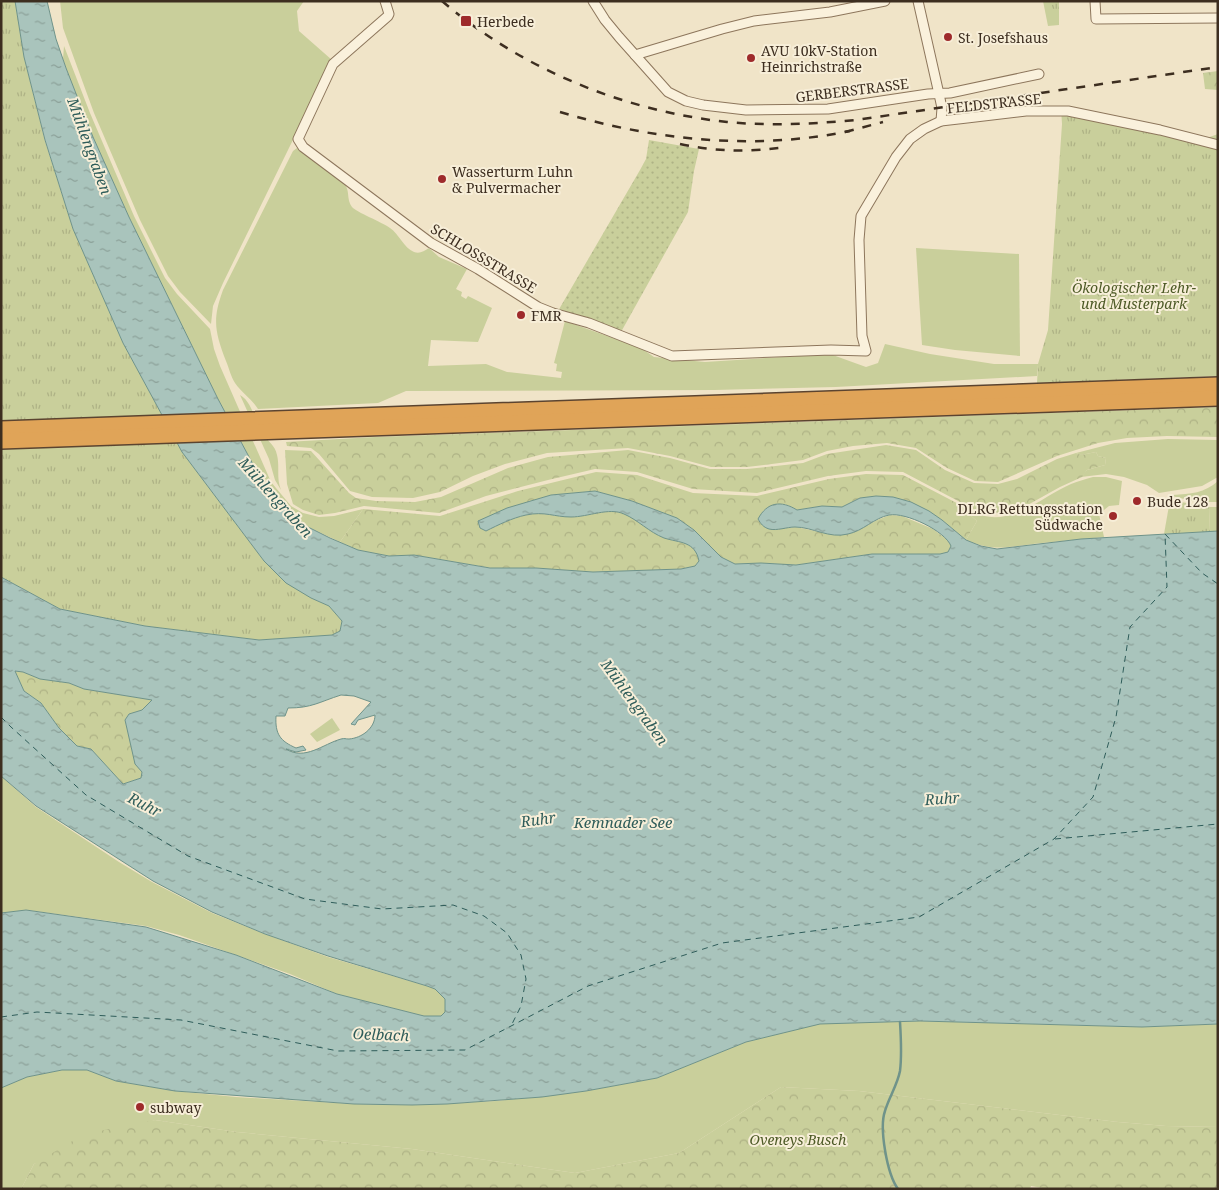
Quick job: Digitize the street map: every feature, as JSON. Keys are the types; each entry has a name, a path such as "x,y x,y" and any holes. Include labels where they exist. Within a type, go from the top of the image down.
{"highway":[{"path":"1,441 327,424 1218,385"},
{"path":"1,428 327,424 1218,398"}],"street":[{"name":"SCHLOSSSTRASSE","path":"385,1 388,16 333,64 298,139 303,147 314,157 397,216 431,243 478,269 538,307 616,333 636,343 672,356 831,350 866,351"},
{"name":"GERBERSTRASSE","path":"593,1 605,20 668,92 686,101 721,108 762,111 813,110 939,94 1039,74"},
{"path":"635,55 754,21 830,12 884,1"},
{"path":"918,1 942,108 941,122"},
{"path":"1095,1 1096,19 1218,18"},
{"name":"FELDSTRASSE","path":"866,351 862,336 859,240 861,216 896,157 910,139 924,129 941,122 1026,111 1068,111 1160,130 1218,145"}],"green space":[{"path":"1,1 15,1 24,57 45,141 73,229 123,343 182,452 264,561 311,598 329,606 342,621 340,631 332,636 259,640 145,626 60,609 1,577"},
{"path":"60,1 304,1 297,11 299,31 332,60 223,283 213,306 211,324 180,292 168,276 140,220 94,113 63,28"},
{"path":"1043,1 1059,1 1059,25 1048,26"},
{"path":"64,46 134,216 165,278 177,294 210,329 220,366 271,482 291,506 303,513 319,517 334,516 363,509 340,542 306,526 279,502 255,468 218,399 129,217 93,137 66,68 63,59"},
{"path":"1218,71 1218,90 1205,89 1203,73"},
{"name":"Ökologischer Lehr- und Musterpark","path":"1061,108 1204,139 1218,134 1218,376 1037,383 1038,364 1048,330 1062,124"},
{"path":"649,140 699,149 688,212 621,332 558,311 646,159"},
{"path":"297,148 341,180 346,187 352,207 390,228 410,250 418,253 429,248 439,257 467,269 456,289 462,292 461,296 466,299 468,296 492,308 478,342 431,340 428,366 486,364 507,372 561,378 562,372 556,371 557,364 554,363 565,321 641,348 654,357 705,362 830,354 866,367 878,363 885,344 930,354 994,364 1044,364 1038,365 1037,376 836,387 714,390 406,391 378,403 258,409 237,386 231,375 217,334 217,310 223,290 293,151"},
{"path":"916,248 1019,254 1020,356 922,345"},
{"path":"240,395 248,403 261,430 276,452 281,490 275,480 269,459"},
{"path":"1218,407 1218,437 1167,436 1127,438 1098,443 1057,456 998,482 975,481 947,468 916,448 887,443 853,446 827,451 803,460 747,467 711,467 670,456 628,448 547,453 505,464 473,476 440,492 413,498 372,497 350,491 319,454 311,448 287,446 286,442 375,437"},
{"path":"1168,439 1218,440 1218,477 1202,486 1159,493 1147,485 1124,477 1106,474 1081,477 1087,470 1105,465 1106,458 1098,456 1096,452 1081,455 1076,453 1115,443"},
{"path":"886,445 916,450 945,470 974,483 998,484 1017,479 1057,459 1076,453 1081,455 1096,452 1098,456 1106,458 1105,465 1087,470 1082,477 1024,507 1008,512 979,512 903,472 866,471 828,476 757,493 693,489 637,472 595,469 486,496 439,513 364,506 319,515 303,510 293,504 287,484 285,450 311,451 349,493 356,498 376,501 415,502 441,497 508,468 548,457 628,450 670,458 710,469 747,469 803,463 827,454"},
{"path":"596,472 637,475 693,493 757,496 829,479 866,474 903,475 972,511 970,515 977,521 966,540 929,511 893,497 876,496 860,498 842,507 822,506 797,510 788,505 780,504 762,512 770,529 796,527 834,535 857,531 890,515 902,516 933,529 949,541 951,546 948,552 940,554 872,554 796,565 735,564 721,557 694,530 677,518 632,501 595,491 551,495 478,521 480,528 486,531 516,518 533,514 578,517 605,512 619,512 664,538 691,546 695,550 699,561 695,566 681,569 593,572 536,568 491,568 414,555 389,556 358,550 340,542 363,509 440,516 518,491"},
{"path":"1093,477 1106,477 1122,481 1119,505 1109,506 1099,514 1104,537 1004,548 986,546 966,540 977,521 970,515 972,511 985,516 1011,515 1036,504 1071,484"},
{"path":"1218,481 1218,502 1196,502 1172,496 1203,490"},
{"path":"1170,500 1209,507 1210,532 1164,534"},
{"path":"1209,507 1218,507 1218,531 1210,532"},
{"path":"15,671 40,679 69,683 84,689 153,700 142,710 129,714 125,720 142,772 141,778 123,784 91,749 77,746 59,728 41,703 24,691"},
{"path":"332,718 340,730 317,742 310,734"},
{"path":"1,776 36,807 152,882 212,913 265,934 328,957 435,989 445,999 445,1012 441,1016 424,1016 337,994 290,974 179,935 146,926 27,910 1,913"},
{"path":"920,1021 1142,1027 1218,1024 1218,1127 1166,1126 1118,1122 859,1091 781,1087 679,1153 575,1173 412,1149 237,1132 155,1120 34,1164 21,1189 1,1189 1,1088 27,1077 62,1070 87,1070 116,1081 175,1091 236,1097 354,1104 412,1105 496,1101 586,1091 657,1078 746,1042 820,1023"},
{"name":"Oveneys Busch","path":"781,1087 859,1091 1118,1122 1166,1126 1218,1127 1218,1189 1048,1189 1031,1186 1030,1189 21,1189 34,1164 84,1134 155,1120 237,1132 412,1149 575,1173 679,1153"}],"water":[{"name":"Kemnader See","path":"15,1 47,1 56,39 93,137 129,217 218,399 255,468 279,502 306,526 358,550 389,556 414,555 490,568 536,568 593,572 681,569 695,566 699,561 697,554 690,546 664,538 618,512 605,512 578,517 533,514 521,516 486,531 480,528 478,521 507,508 551,495 595,491 632,501 677,518 694,530 721,557 735,564 796,565 872,554 940,554 948,552 951,546 941,534 905,516 889,515 859,530 841,535 792,527 775,530 769,529 762,525 758,519 766,509 775,504 785,505 797,510 822,506 842,507 860,498 876,496 893,497 911,502 929,511 966,540 981,546 997,549 1081,539 1218,531 1218,1024 1142,1027 920,1021 820,1024 746,1042 657,1078 542,1097 447,1104 354,1104 175,1091 116,1081 87,1070 62,1070 27,1077 1,1088 1,913 26,910 146,927 236,955 337,994 424,1016 441,1016 445,1012 445,999 435,989 328,956 265,934 212,912 153,881 36,806 1,776 1,577 60,609 145,626 259,640 332,635 340,631 342,621 329,606 286,583 264,561 182,452 123,343 73,229 45,140 24,57","holes":["15,671 40,679 69,683 84,689 152,700 142,710 129,714 125,720 135,764 142,772 141,778 123,784 91,749 77,746 59,728 41,703 24,691","341,695 354,696 371,702 351,724 355,725 358,720 375,715 373,724 367,731 359,737 334,741 307,752 300,753 293,752 286,749 296,752 306,750 303,746 296,748 282,740 276,728 276,716 285,716 288,708 310,706"]}],"waterway":[{"path":"898,1189 887,1162 883,1119 900,1071 900,1022"}],"ferry route":[{"path":"1,1017 37,1012 181,1020 338,1051 465,1050 588,986 722,943 919,917 1054,839 1093,797 1116,717 1130,627 1167,587 1165,534 1202,573 1218,584"},
{"path":"1,717 86,795 188,856 305,899 382,909 453,905 484,916 507,933 521,955 526,979 521,1006 511,1026"},
{"path":"1055,839 1218,824"}],"railway":[{"path":"442,1 505,47 576,83 612,97 650,108 727,122 791,124 856,120 1218,67"},
{"path":"560,112 631,130 704,140 777,140 814,137 850,131"},
{"path":"845,132 883,122"},
{"path":"680,144 708,149 733,150 787,147"}],"place":[{"name":"Herbede","path":"466,21"},
{"name":"St. Josefshaus","path":"948,37"},
{"name":"AVU 10kV-Station Heinrichstraße","path":"751,58"},
{"name":"Wasserturm Luhn & Pulvermacher","path":"442,179"},
{"name":"FMR","path":"521,315"},
{"name":"Bude 128","path":"1137,501"},
{"name":"DLRG Rettungsstation Südwache","path":"1113,516"},
{"name":"subway","path":"140,1107"}],"water label":[{"name":"Mühlengraben","path":"90,146"},
{"name":"Mühlengraben","path":"276,497"},
{"name":"Mühlengraben","path":"635,702"},
{"name":"Ruhr","path":"942,798"},
{"name":"Ruhr","path":"145,804"},
{"name":"Ruhr","path":"538,819"},
{"name":"Oelbach","path":"381,1034"}]}
